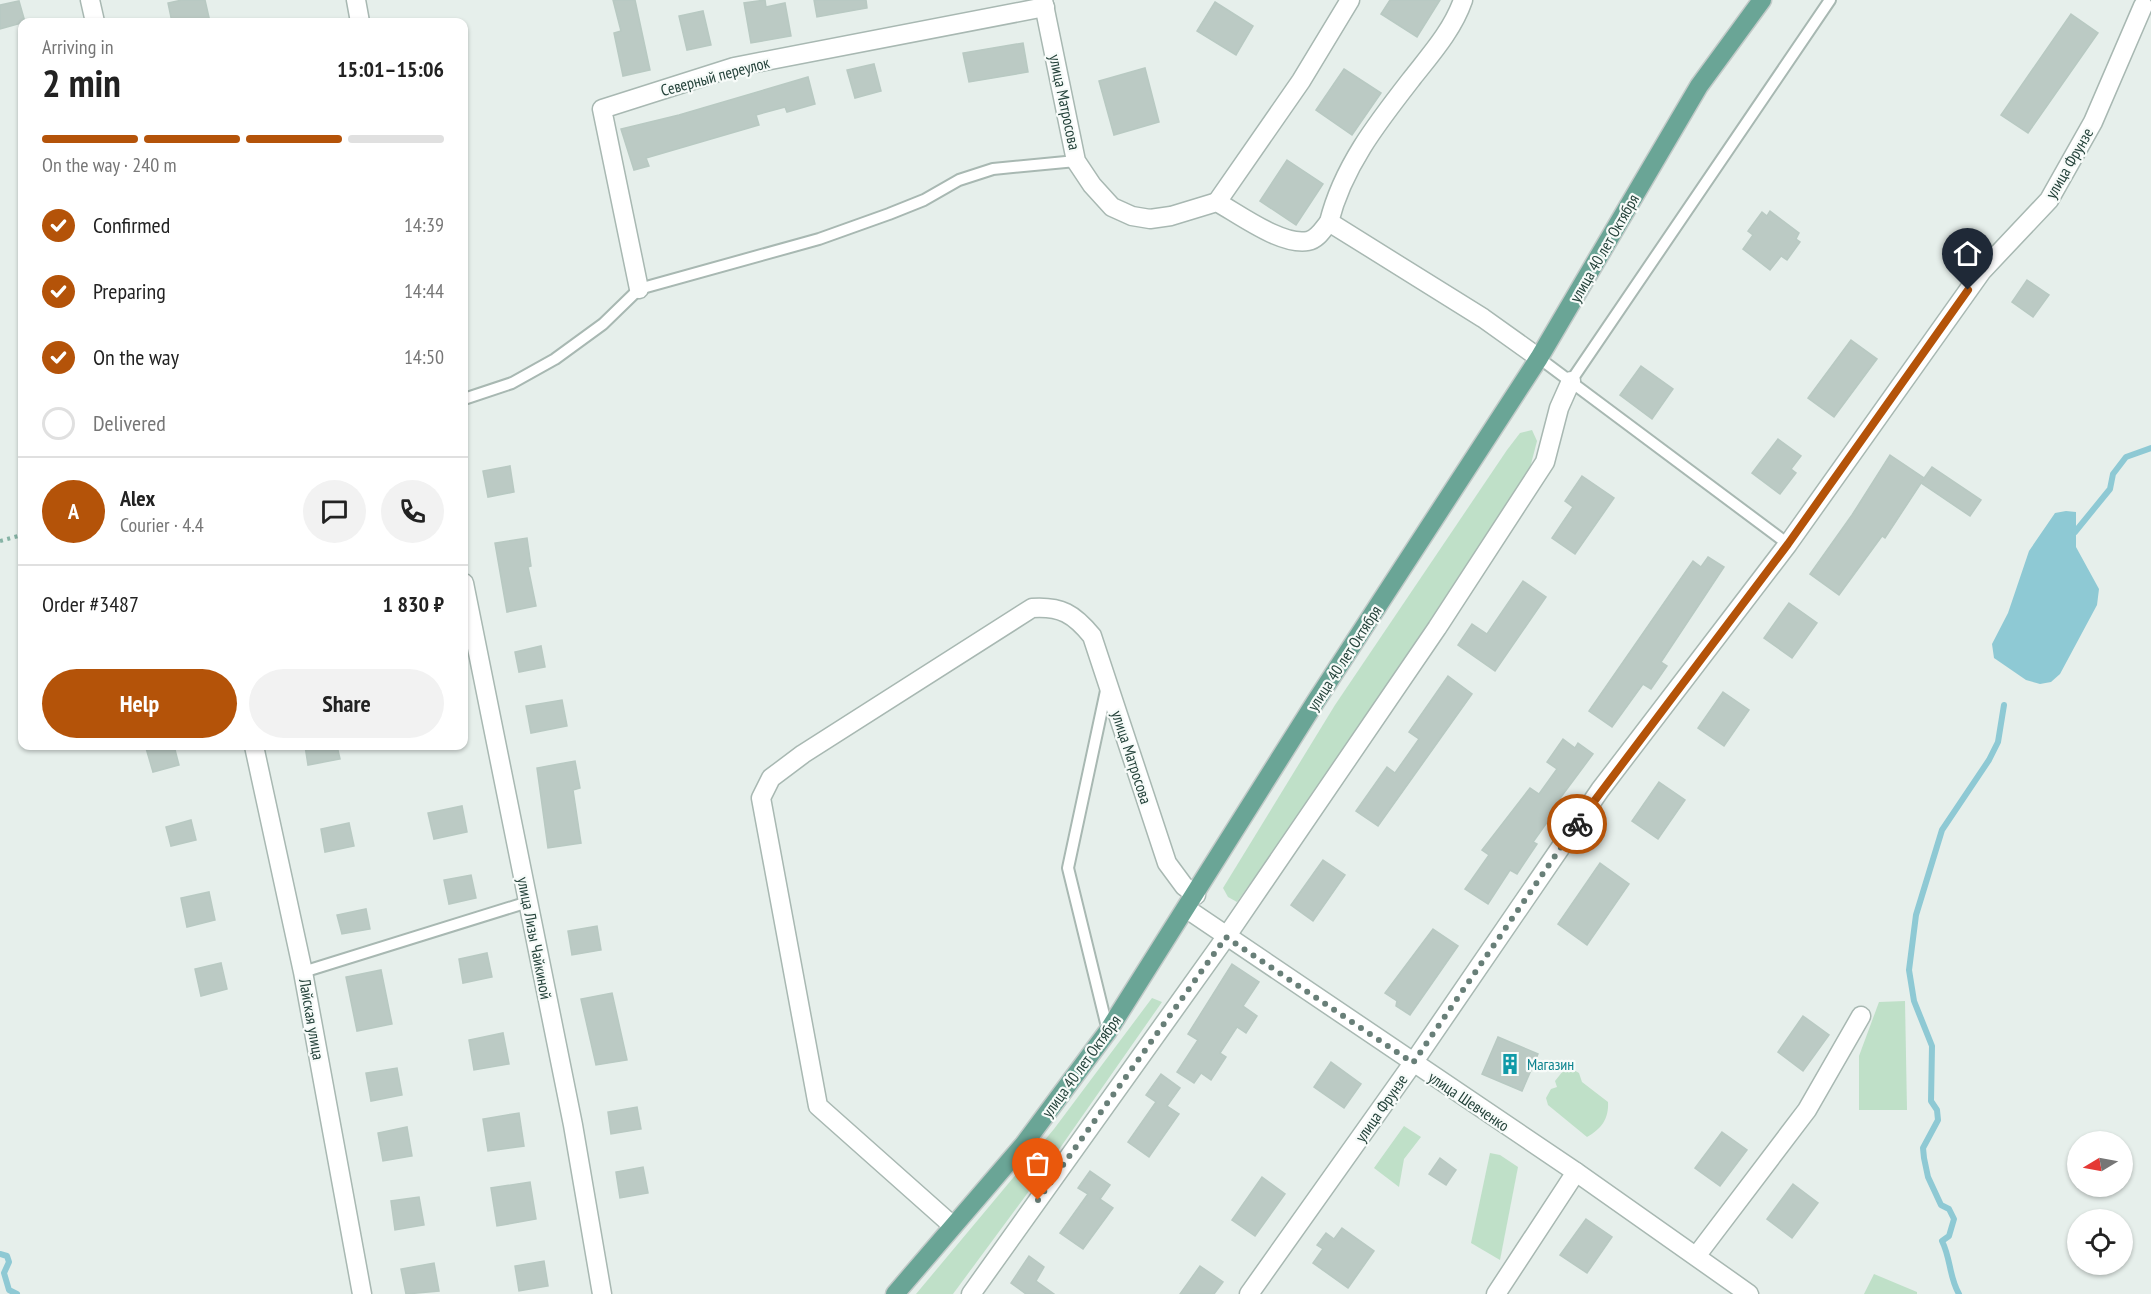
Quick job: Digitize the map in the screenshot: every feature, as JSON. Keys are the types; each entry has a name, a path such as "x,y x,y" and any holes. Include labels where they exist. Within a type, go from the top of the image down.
{"main road":[{"name":"улица 40 лет Октября","path":"895,1294 1024,1143 1108,1031 1192,902 1316,701 1539,358 1699,86 1762,0"}],"street":[{"path":"90,0 94,18"},
{"path":"356,0 359,18"},
{"path":"1350,0 1301,81 1217,202 1273,234 1292,240 1308,241 1316,238 1329,222 1336,194 1347,170 1449,29 1463,0"},
{"name":"улица Фрунзе","path":"1249,1294 1413,1063 1600,790 1788,544 1982,271 2049,200 2093,122 2144,3"},
{"name":"улица Матросова","path":"1044,4 1076,160 1092,185 1112,207 1132,216 1150,219 1171,216 1217,202"},
{"name":"Северный переулок","path":"639,289 602,109 734,67 1044,4"},
{"path":"1329,222 1483,318 1539,358"},
{"path":"971,1294 1226,937 1356,749 1545,462 1559,408 1571,381"},
{"name":"улица Лизы Чайкиной","path":"468,603 573,1125 602,1294"},
{"name":"улица Матросова","path":"953,1226 818,1106 761,798 771,778 803,754 1032,608 1052,606 1073,616 1092,636 1167,863 1184,886 1192,902"},
{"name":"Лайская улица","path":"255,750 303,972 362,1294"},
{"name":"улица Шевченко","path":"1192,902 1226,937 1576,1172 1749,1294"},
{"path":"1696,1255 1807,1110 1861,1016"},
{"path":"1496,1294 1576,1172"}],"lane":[{"path":"1571,381 1830,0"},
{"path":"468,398 513,383 555,359 603,324 639,289 819,239 890,214 924,200 959,180 993,169 1076,160"},
{"path":"1539,358 1788,544"},
{"path":"1107,683 1068,868 1108,1031"},
{"path":"303,972 528,902"}],"path":[{"path":"0,541 18,537"}],"green space":[{"path":"1532,430 1537,441 1530,468 1337,762 1237,902 1228,897 1223,888 1335,705 1507,450 1520,433"},
{"path":"1152,998 1162,1002 1046,1168 953,1294 916,1294 1054,1129"},
{"path":"1905,1001 1907,1110 1859,1110 1859,1056 1879,1002"},
{"path":"1567,1066 1579,1073 1582,1082 1608,1102 1607,1114 1603,1123 1587,1137 1548,1105 1546,1098 1551,1089 1557,1087 1555,1081"},
{"path":"1404,1126 1421,1137 1404,1159 1399,1187 1374,1168"},
{"path":"1490,1153 1500,1155 1518,1167 1500,1260 1471,1243"},
{"path":"1874,1274 1917,1292 1917,1294 1864,1294"}],"water":[{"path":"2076,512 2076,547 2099,589 2097,605 2060,674 2051,682 2040,684 2026,680 1994,658 1992,644 2008,613 2029,551 2055,513"}],"building":[{"path":"182,0 205,0 209,18 171,18 168,3"},
{"path":"613,0 635,0 650,70 623,76 614,33 621,31"},
{"path":"765,0 766,7 785,3 791,36 751,43 744,3"},
{"path":"814,0 866,0 867,8 817,17"},
{"path":"1390,0 1440,0 1417,37 1381,14"},
{"path":"19,1 24,18 18,18 18,24 0,29 0,5"},
{"path":"1215,2 1253,26 1236,55 1197,31"},
{"path":"703,11 711,45 687,50 679,16"},
{"path":"2071,14 2098,33 2028,133 2001,115"},
{"path":"1023,43 1028,72 969,82 963,53"},
{"path":"874,64 881,91 855,98 847,70"},
{"path":"1145,68 1159,122 1114,135 1099,81"},
{"path":"1344,69 1381,93 1352,135 1316,110"},
{"path":"808,77 815,104 787,112 785,107 756,115 759,125 646,158 649,166 634,170 621,129 679,115"},
{"path":"1287,160 1323,184 1296,225 1260,201"},
{"path":"1770,211 1799,233 1796,239 1800,242 1787,260 1781,256 1770,270 1743,249 1753,235 1748,231 1762,212 1767,216"},
{"path":"2027,280 2049,295 2033,317 2012,302"},
{"path":"1851,340 1877,359 1834,417 1808,398"},
{"path":"1641,366 1673,389 1652,419 1620,395"},
{"path":"1778,439 1801,456 1791,469 1796,473 1780,494 1752,473"},
{"path":"1890,455 1924,478 1922,481 1932,467 1981,500 1970,516 1921,483 1885,538 1882,536 1839,595 1810,574 1852,515"},
{"path":"510,466 514,492 488,497 483,471"},
{"path":"1582,476 1614,498 1575,554 1552,538 1573,507 1565,501"},
{"path":"527,538 531,566 528,567 536,606 507,612 495,543"},
{"path":"1708,557 1724,567 1661,662 1667,666 1651,689 1643,684 1612,727 1589,711 1693,561 1701,567"},
{"path":"1523,581 1546,597 1495,671 1458,645 1472,624 1487,634"},
{"path":"1789,603 1817,623 1792,658 1764,638"},
{"path":"541,646 545,667 519,672 515,652"},
{"path":"1448,676 1472,694 1378,826 1356,811 1387,767 1395,773 1419,739 1409,732"},
{"path":"1723,692 1749,710 1724,746 1698,728"},
{"path":"562,700 567,726 531,733 526,706"},
{"path":"1563,739 1575,748 1578,743 1593,754 1555,805 1558,807 1533,842 1537,844 1517,874 1510,870 1488,904 1465,889 1489,855 1482,850 1530,788 1539,794 1557,769 1547,762"},
{"path":"147,750 175,750 179,765 153,772"},
{"path":"306,750 338,750 340,759 308,765"},
{"path":"575,761 580,788 573,790 581,843 548,848 537,768"},
{"path":"1659,782 1685,800 1658,839 1632,821"},
{"path":"462,806 467,832 434,839 428,813"},
{"path":"191,820 196,840 171,846 166,827"},
{"path":"349,823 354,846 325,852 321,829"},
{"path":"1323,860 1345,875 1313,921 1291,905"},
{"path":"1600,863 1629,884 1587,945 1558,924"},
{"path":"471,875 476,898 449,904 444,880"},
{"path":"209,892 215,920 187,927 181,898"},
{"path":"366,909 370,929 342,934 337,915"},
{"path":"597,926 601,950 572,955 568,931"},
{"path":"1433,929 1458,946 1410,1015 1396,1006 1397,1001 1385,993"},
{"path":"487,953 492,977 463,983 459,959"},
{"path":"221,963 227,989 201,996 195,969"},
{"path":"1232,964 1259,982 1243,1006 1257,1016 1246,1033 1237,1027 1220,1053 1226,1057 1211,1080 1201,1073 1194,1083 1177,1072 1198,1040 1188,1034"},
{"path":"381,970 392,1024 357,1031 346,977"},
{"path":"612,993 627,1060 596,1065 581,999"},
{"path":"1803,1016 1829,1035 1803,1071 1778,1052"},
{"path":"503,1033 509,1064 474,1070 469,1040"},
{"name":"Магазин","path":"1498,1037 1538,1054 1522,1091 1482,1074"},
{"path":"1331,1062 1361,1084 1344,1108 1314,1087"},
{"path":"397,1068 402,1095 371,1101 366,1073"},
{"path":"1161,1074 1180,1088 1167,1106 1179,1114 1149,1157 1128,1142 1156,1102 1146,1095"},
{"path":"637,1107 641,1129 611,1134 608,1112"},
{"path":"519,1113 524,1146 488,1151 483,1119"},
{"path":"407,1127 412,1156 383,1161 378,1133"},
{"path":"1722,1132 1747,1150 1720,1186 1695,1168"},
{"path":"1440,1158 1456,1170 1446,1185 1429,1174"},
{"path":"643,1167 648,1193 620,1198 616,1172"},
{"path":"1090,1171 1110,1185 1100,1199 1113,1208 1083,1249 1060,1233 1088,1194 1078,1188"},
{"path":"1262,1177 1285,1194 1255,1236 1232,1220"},
{"path":"530,1182 536,1219 497,1226 491,1188"},
{"path":"1793,1184 1818,1203 1792,1238 1767,1219"},
{"path":"419,1197 424,1225 395,1230 391,1201"},
{"path":"1586,1219 1612,1237 1587,1273 1560,1255"},
{"path":"1342,1228 1374,1251 1348,1288 1313,1263 1323,1249 1317,1245 1326,1233 1334,1239"},
{"path":"1029,1256 1044,1267 1036,1281 1054,1294 1026,1294 1011,1283"},
{"path":"544,1261 548,1286 519,1291 515,1266"},
{"path":"434,1263 439,1291 406,1294 401,1269"},
{"path":"1200,1266 1223,1282 1214,1294 1180,1294"}],"waterway":[{"path":"2075,532 2110,489 2113,474 2126,457 2151,448"},
{"path":"1959,1294 1942,1241 1949,1236 1954,1219 1949,1209 1941,1205 1928,1177 1924,1158 1923,1148 1938,1120 1937,1110 1931,1101 1932,1046 1914,1001 1909,970 1916,915 1942,830 1989,760 1998,742 2004,705"},
{"path":"0,1254 7,1256 9,1262 4,1273 9,1290 17,1294"}],"way so far":[{"path":"1038,1200 1226,937 1413,1063 1577,824"}],"place":[{"name":"Магазин","path":"1510,1064"}],"route":[{"path":"1577,824 1600,790 1788,544 1968,290"}]}
